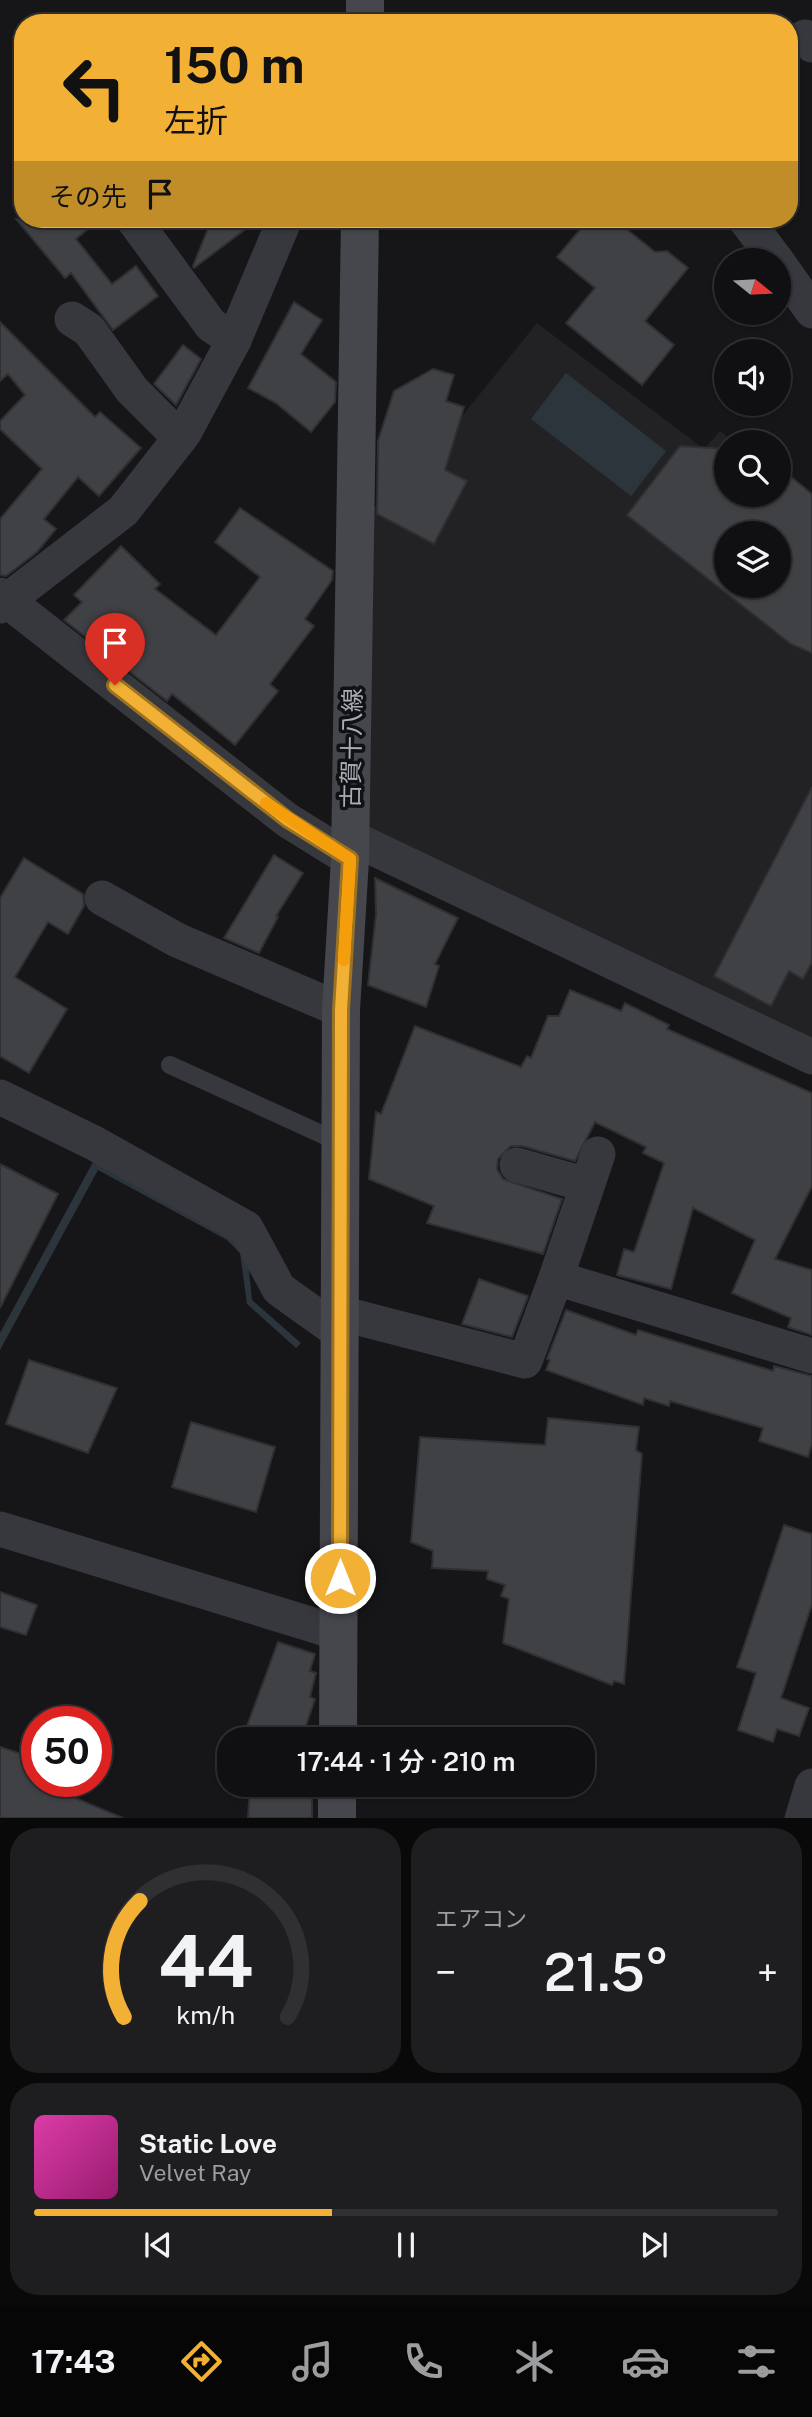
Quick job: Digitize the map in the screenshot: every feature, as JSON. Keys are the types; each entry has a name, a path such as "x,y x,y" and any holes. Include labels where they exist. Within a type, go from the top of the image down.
{"main road":[{"name":"古賀十八線","path":"338,1727 341,1010 350,848 360,228"},
{"path":"337,1797 337,1818"}],"street":[{"path":"141,228 211,324 234,340"},
{"path":"281,228 234,340 180,438 123,511 2,601 288,820 812,1057"},
{"path":"752,228 767,248"},
{"path":"791,281 812,311"},
{"path":"72,318 89,330 132,390 180,438"},
{"path":"102,898 177,940 341,1010"},
{"path":"0,1097 93,1143 246,1228 279,1289 340,1323 525,1361 593,1170 517,1165"},
{"path":"556,1278 812,1356"},
{"path":"0,1529 340,1633"},
{"path":"802,1818 812,1786"}],"lane":[{"path":"170,1065 341,1143"}],"shaded area":[{"path":"537,323 704,449 714,438 714,507 791,507 791,485 812,501 812,1042 363,827 367,503 409,518 455,425"},
{"path":"566,373 666,451 631,496 531,419"},
{"path":"93,1162 230,1235 247,1252 252,1300 301,1343 296,1348 247,1304 240,1253 227,1240 98,1170 0,1350 0,1333"}],"building":[{"path":"23,228 89,228 76,239 112,284 136,266 158,296 113,330 71,273 65,278"},
{"path":"208,228 247,228 194,268"},
{"path":"581,228 625,228 655,252 667,251 688,268 645,321 674,345 642,385 566,323 595,288 557,257"},
{"path":"294,302 322,320 301,354 336,382 335,402 311,432 276,403 248,388"},
{"path":"0,322 95,417 100,412 141,448 99,496 78,477 44,519 56,529 37,552 6,576 0,575 0,519 42,469 0,429 0,421 25,395 8,374 0,381"},
{"path":"183,345 201,359 176,405 154,384"},
{"path":"433,369 454,375 446,401 464,407 445,470 467,481 434,544 377,514 378,441 394,391"},
{"path":"680,446 714,448 714,507 791,507 791,477 812,494 812,653 791,644 733,598 791,598 791,521 714,521 714,583 627,515"},
{"path":"240,508 333,571 332,580 305,619 314,626 270,684 278,691 235,745 172,694 167,701 64,620 82,602 74,595 121,546 160,584 155,589 216,635 260,577 215,542"},
{"path":"812,787 812,962 803,979 789,971 771,1006 714,976"},
{"path":"274,855 303,873 276,916 278,917 259,953 224,938"},
{"path":"24,858 83,894 84,906 68,934 48,922 15,977 67,1009 29,1073 0,1056 0,898"},
{"path":"375,878 458,918 435,964 439,966 426,1007 368,985 376,914"},
{"path":"570,990 621,1011 625,1003 669,1025 667,1029 812,1093 812,1186 775,1259 812,1270 812,1335 788,1327 791,1318 732,1293 755,1240 693,1208 671,1289 617,1275 624,1249 634,1252 664,1163 643,1153 646,1147 595,1122 575,1161 522,1146 511,1146 498,1159 497,1169 503,1179 562,1199 543,1254 427,1223 434,1206 369,1179 376,1112 381,1114 415,1026 521,1067 527,1056 531,1058 548,1016 559,1016"},
{"path":"0,1164 58,1194 0,1308"},
{"path":"479,1279 528,1296 512,1337 462,1324"},
{"path":"566,1310 636,1335 638,1330 773,1371 774,1366 812,1376 812,1443 808,1457 759,1441 763,1428 670,1401 669,1406 644,1398 643,1405 546,1370 550,1360 547,1359"},
{"path":"29,1360 117,1388 88,1453 6,1424"},
{"path":"548,1418 639,1427 636,1450 642,1454 624,1684 614,1681 612,1685 503,1643 509,1599 501,1596 505,1585 487,1579 488,1571 432,1568 433,1551 411,1542 420,1437 545,1445"},
{"path":"191,1422 275,1447 256,1512 172,1487"},
{"path":"784,1525 812,1534 812,1604 781,1698 809,1708 799,1736 777,1729 773,1742 738,1730 756,1673 737,1667"},
{"path":"0,1592 37,1605 26,1635 0,1627"},
{"path":"278,1642 315,1654 310,1671 316,1673 310,1697 315,1699 305,1727 247,1726"},
{"path":"0,1747 21,1754 21,1797 73,1797 123,1818 0,1818"},
{"path":"249,1797 312,1797 312,1818 248,1818"}],"slow traffic":[{"path":"266,803 350,859 344,960"}],"route":[{"path":"115,685 288,820 350,859 341,1010 340,1578"}]}
